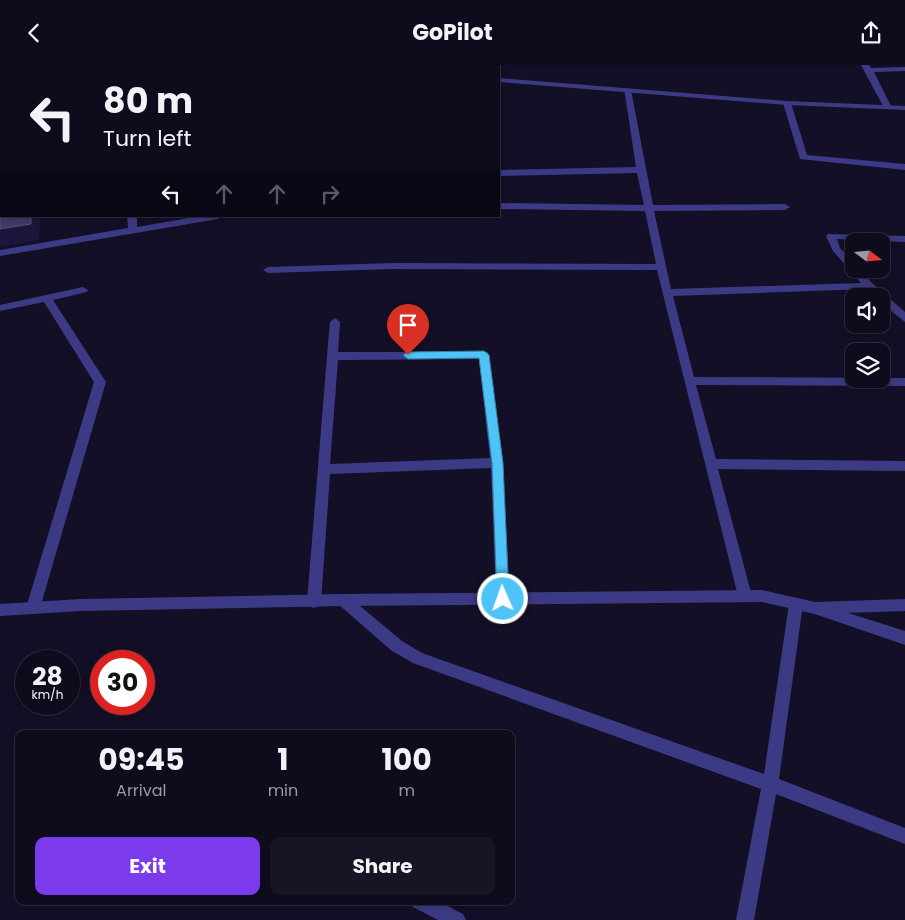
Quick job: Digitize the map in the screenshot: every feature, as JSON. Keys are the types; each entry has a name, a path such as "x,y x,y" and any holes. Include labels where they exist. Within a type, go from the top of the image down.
{"street":[{"path":"867,67 905,69"},
{"path":"867,67 887,106"},
{"path":"500,80 787,103 905,107"},
{"path":"627,90 641,170 667,293 745,596"},
{"path":"787,103 803,157 905,167"},
{"path":"500,173 641,170"},
{"path":"500,206 785,207"},
{"path":"132,217 132,230"},
{"path":"0,253 212,217"},
{"path":"869,286 836,249 831,236 905,239"},
{"path":"268,270 393,266 662,267"},
{"path":"667,293 869,286"},
{"path":"0,308 83,289"},
{"path":"33,608 100,382 47,298"},
{"path":"890,304 905,317"},
{"path":"314,602 334,322"},
{"path":"332,356 484,355 497,463 503,599"},
{"path":"689,381 905,381"},
{"path":"324,469 497,463"},
{"path":"710,464 905,466"},
{"path":"0,610 91,605 343,600 762,596 815,608 905,638"},
{"path":"343,600 397,646 418,658 770,785 905,836"},
{"path":"745,920 770,785 796,604"},
{"path":"815,608 905,605"},
{"path":"427,905 457,920"}],"building":[{"path":"0,217 31,217 31,224 0,229"}],"route":[{"path":"408,355 484,355 497,463 503,599"}]}
